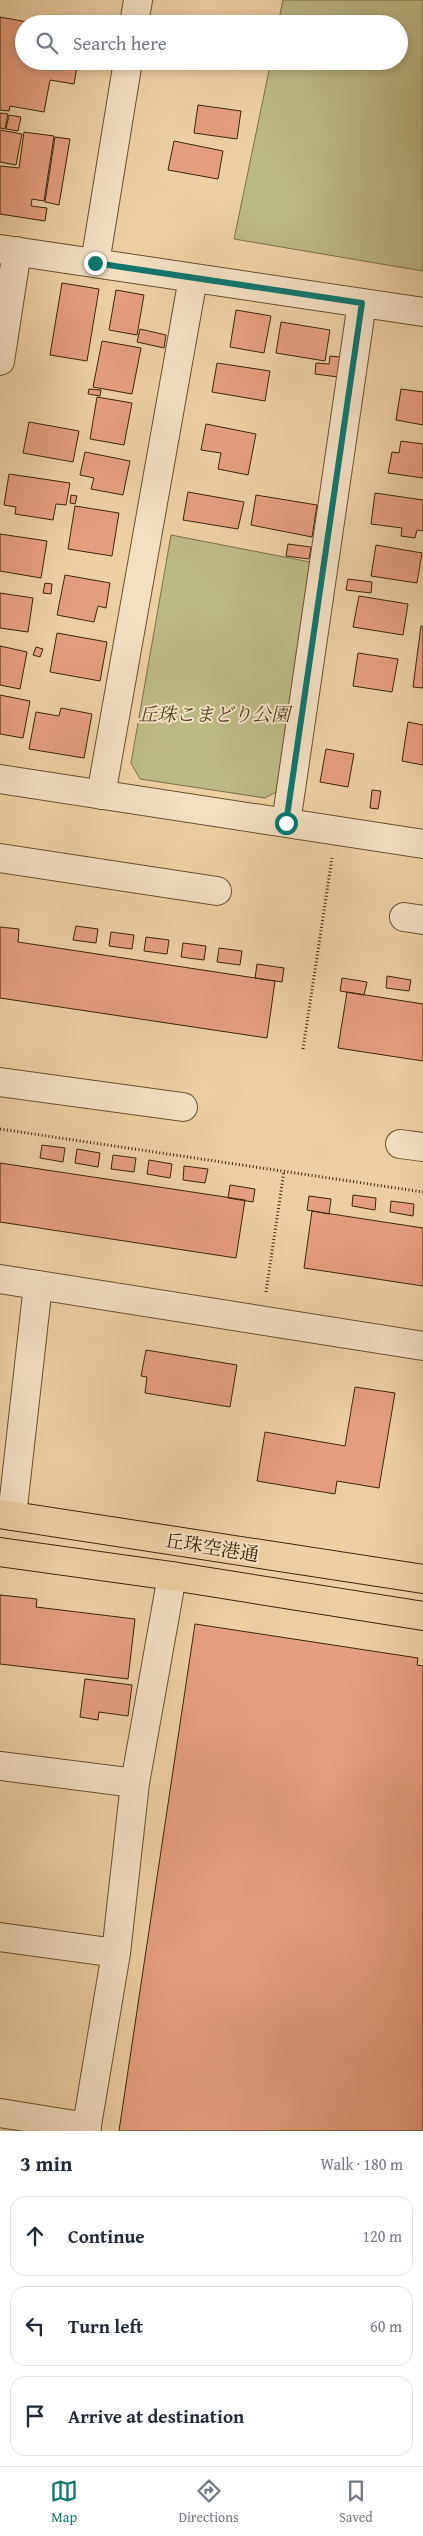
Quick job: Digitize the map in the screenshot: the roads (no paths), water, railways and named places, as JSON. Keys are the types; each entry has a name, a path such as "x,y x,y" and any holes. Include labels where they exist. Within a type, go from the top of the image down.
{"main road":[{"name":"丘珠空港通","path":"6,1515 423,1579"},
{"name":"丘珠空港通","path":"0,1552 172,1576 423,1616"}],"street":[{"path":"136,15 138,0"},
{"path":"95,263 127,70"},
{"path":"0,361 9,250 423,312"},
{"path":"100,795 193,278"},
{"path":"286,823 362,303"},
{"path":"0,779 423,844"},
{"path":"0,858 217,891"},
{"path":"0,1082 183,1107"},
{"path":"0,1279 423,1346"},
{"path":"6,1515 38,1285"},
{"path":"0,2113 87,2129 116,1953 135,1783 172,1576"},
{"path":"0,1766 135,1783"},
{"path":"0,1937 116,1953"}],"park label":[{"name":"丘珠こまどり公園","path":"214,714"}]}
